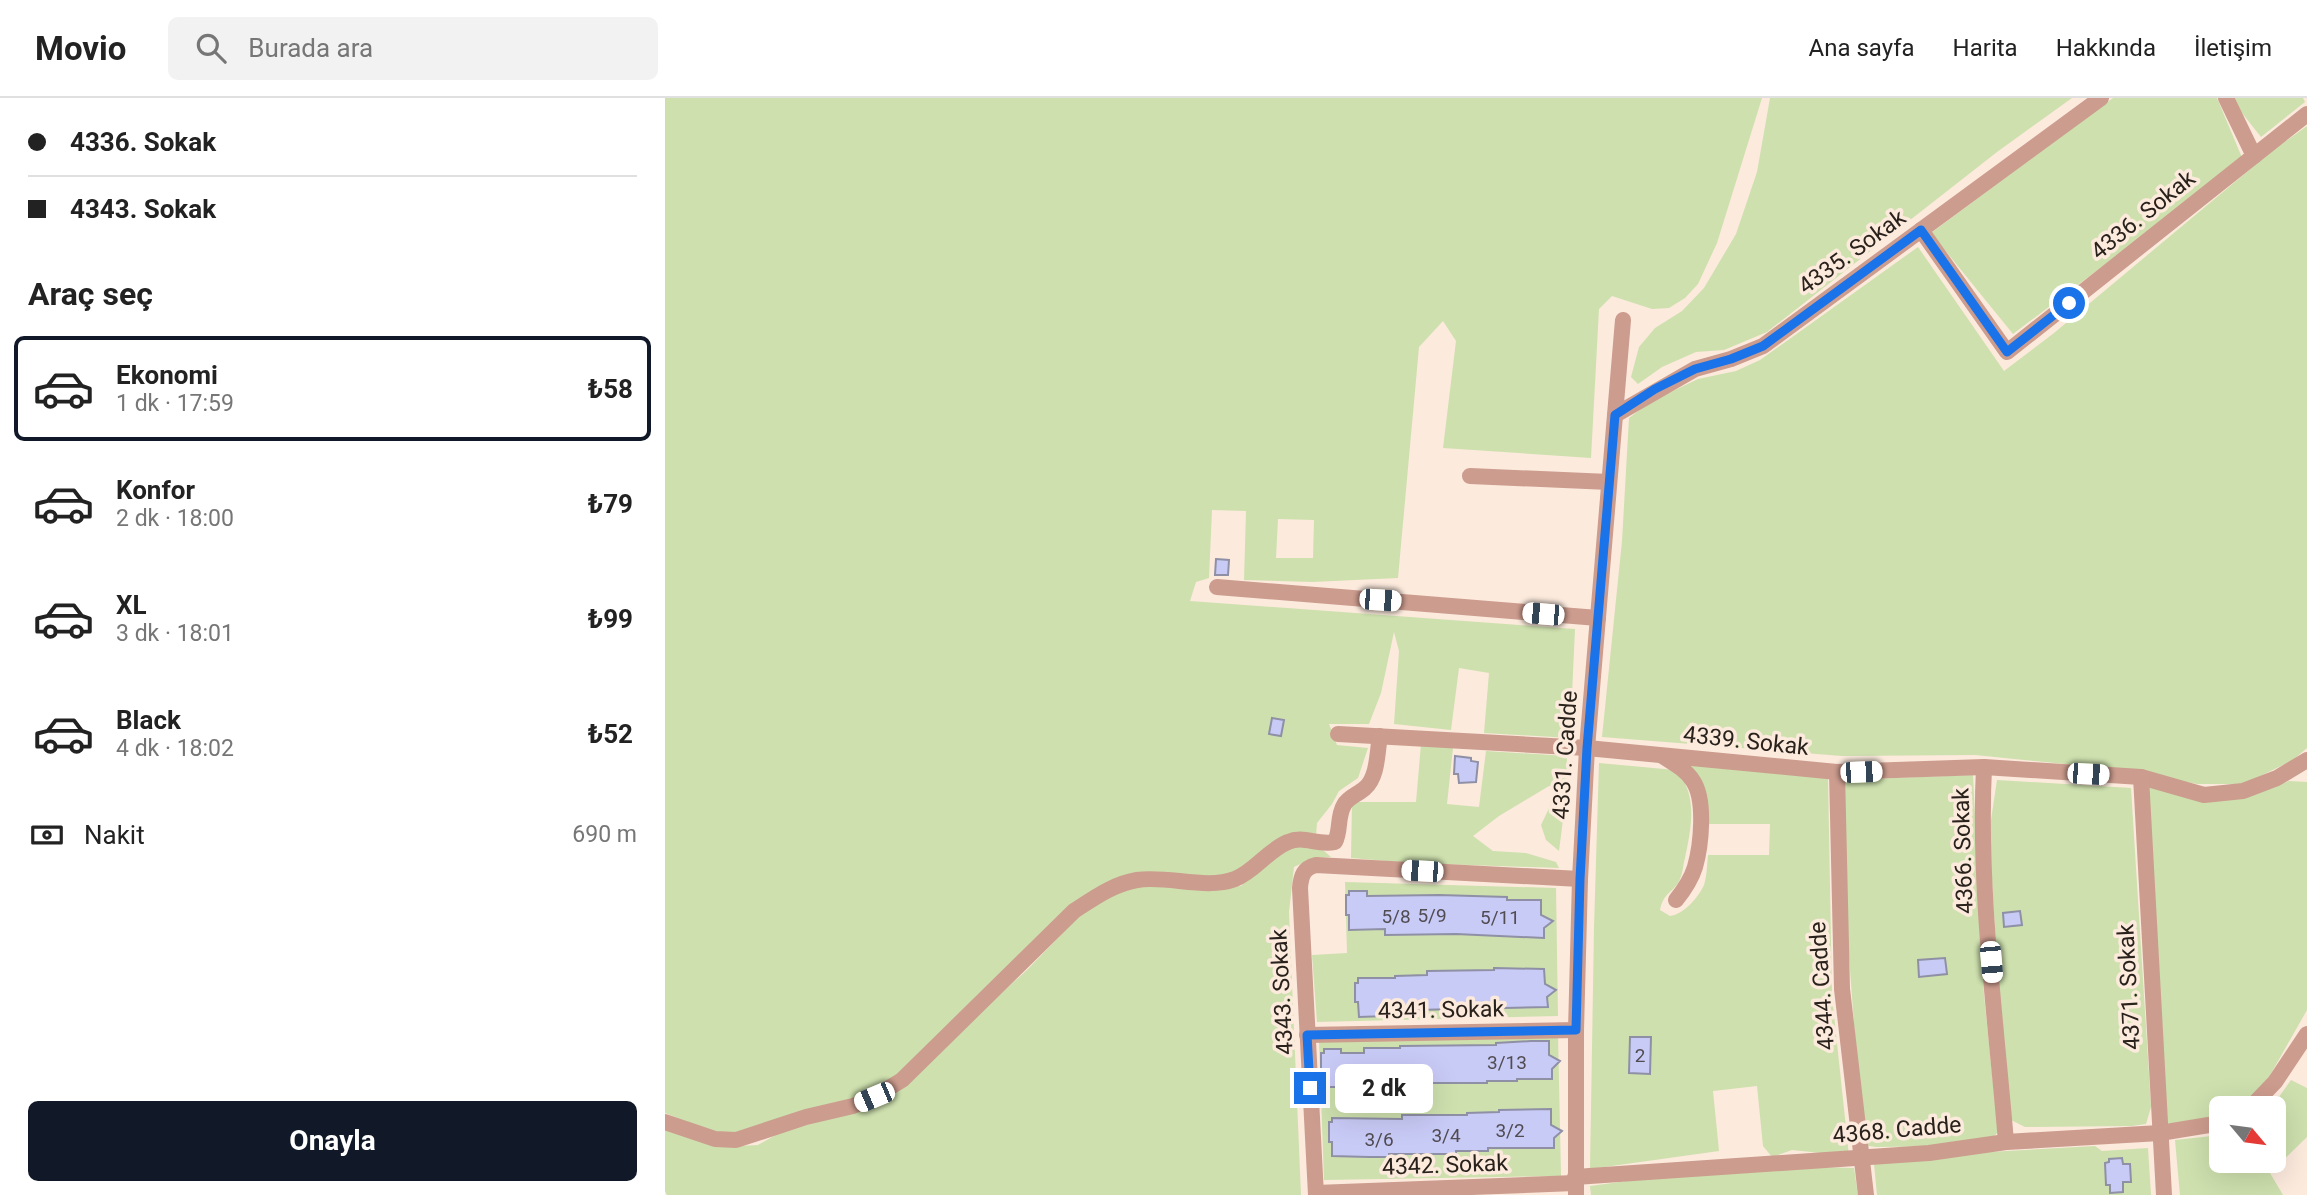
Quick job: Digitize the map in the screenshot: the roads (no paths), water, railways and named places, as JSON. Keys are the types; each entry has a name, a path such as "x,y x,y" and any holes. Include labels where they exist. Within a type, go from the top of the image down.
{"street":[{"name":"4335. Sokak","path":"1615,415 1655,389 1695,369 1763,346 2101,98"},
{"path":"2227,98 2254,156"},
{"name":"4336. Sokak","path":"1921,230 2007,352 2307,114"},
{"name":"4331. Cadde","path":"1576,1185 1576,1030 1587,748 1623,320"},
{"path":"1469,476 1609,482"},
{"path":"1217,587 1598,618"},
{"name":"4339. Sokak","path":"1338,734 1587,748 1837,772 1984,768 2141,777 2204,795 2243,792 2306,764"},
{"path":"665,1122 715,1139 736,1140 806,1117 853,1106 874,1097 902,1080 1075,911 1099,895 1119,884 1140,879 1217,883 1235,879 1291,840 1305,839 1322,845 1335,842 1345,802 1367,787 1373,774 1380,736"},
{"path":"1662,755 1685,770 1695,783 1700,798 1696,864 1687,886 1676,900"},
{"name":"4366. Sokak","path":"1984,768 1982,811 1987,910 2006,1142"},
{"name":"4344. Cadde","path":"1837,772 1842,989 1865,1195"},
{"name":"4371. Sokak","path":"2141,777 2164,1195"},
{"name":"4343. Sokak","path":"1316,1194 1300,888 1303,872 1316,865 1580,879"},
{"name":"4341. Sokak","path":"1307,1035 1576,1030"},
{"path":"2262,1096 2275,1082 2307,1034"},
{"name":"4368. Cadde","path":"1576,1185 1861,1157 1929,1153 2006,1142 2160,1133 2209,1125"},
{"name":"4342. Sokak","path":"1316,1194 1576,1185"}]}
